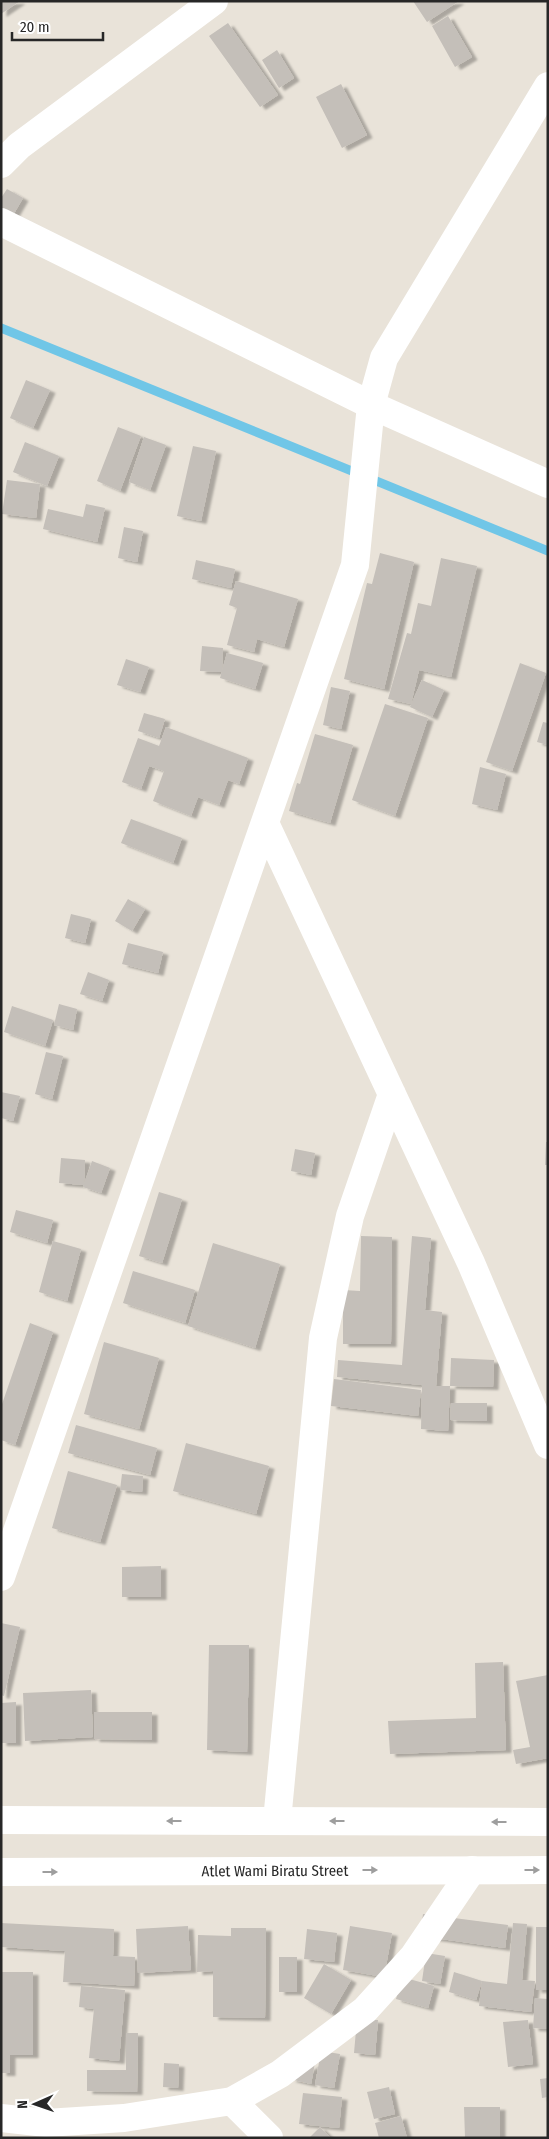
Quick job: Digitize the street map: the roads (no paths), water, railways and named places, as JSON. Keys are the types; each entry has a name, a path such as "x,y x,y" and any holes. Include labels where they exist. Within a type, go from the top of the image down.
{"street":[{"path":"1,164 19,146 210,2"},
{"path":"1,1577 355,564 358,519 371,405 384,358 548,86"},
{"path":"1,222 371,405 548,484"},
{"path":"265,823 471,1263 548,1445"},
{"path":"277,1821 323,1338 350,1216 392,1094"},
{"path":"1,1820 548,1822"},
{"path":"1,2118 46,2122 124,2118 232,2100 280,2074 365,2010 413,1956 472,1870"},
{"name":"Atlet Wami Biratu Street","path":"1,1872 548,1870"},
{"path":"232,2100 269,2138"}],"waterway":[{"path":"1,328 548,551"}]}
